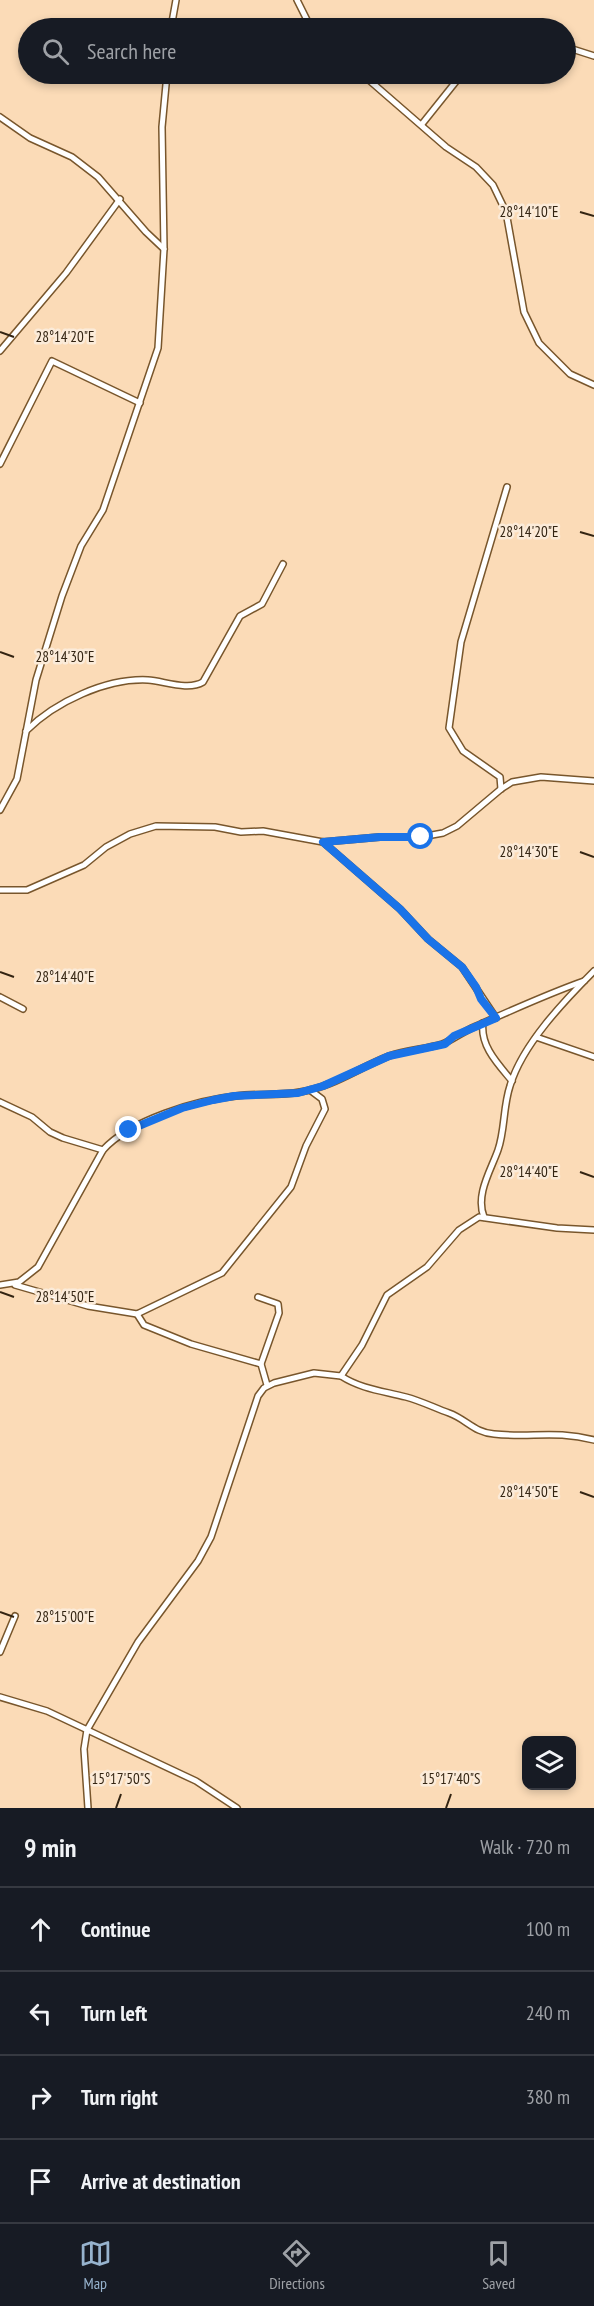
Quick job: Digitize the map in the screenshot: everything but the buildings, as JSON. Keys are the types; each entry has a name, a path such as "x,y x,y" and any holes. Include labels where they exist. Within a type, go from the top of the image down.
{"street":[{"path":"173,18 176,0"},
{"path":"297,0 306,18"},
{"path":"576,50 594,56"},
{"path":"0,810 17,779 36,680 62,596 81,546 103,510 158,348 164,249 161,152 166,84"},
{"path":"374,84 446,147 476,167 499,193 516,253 524,312 538,343 570,374 594,385"},
{"path":"422,124 454,84"},
{"path":"0,117 30,138 72,157 98,177 164,249"},
{"path":"0,351 66,273 120,199"},
{"path":"0,464 52,361 141,403"},
{"path":"501,789 500,777 463,751 449,728 461,642 507,487"},
{"path":"26,731 56,708 99,688 130,680 192,686 202,682 240,616 262,604 283,564"},
{"path":"0,890 27,890 84,865 106,848 130,834 156,826 215,827 241,832 263,831 323,842 443,833 457,826 512,782 532,777 594,781"},
{"path":"323,842 400,909 428,939 462,967 476,987 481,999 496,1018"},
{"path":"484,1216 482,1202 484,1186 499,1149 512,1081 536,1037 594,971"},
{"path":"14,1284 33,1272 41,1262 104,1150 114,1138 182,1108 234,1096 310,1090 339,1081 389,1056 445,1044 483,1023 584,981"},
{"path":"0,997 23,1009"},
{"path":"483,1023 481,1034 490,1053 512,1081"},
{"path":"536,1037 594,1057"},
{"path":"0,1285 14,1284 88,1306 137,1314 222,1273 291,1187 306,1146 325,1108 322,1099 310,1090"},
{"path":"0,1102 32,1117 56,1135 104,1150"},
{"path":"341,1376 362,1345 387,1295 427,1267 459,1230 484,1216 557,1228 594,1230"},
{"path":"258,1297 279,1305 279,1313 261,1364 267,1385"},
{"path":"137,1314 144,1325 191,1344 261,1364"},
{"path":"88,1808 84,1749 87,1730 138,1642 198,1562 211,1537 251,1413 258,1396 267,1385 314,1373 341,1376 373,1390 406,1397 451,1413 468,1421 475,1429 491,1434 554,1433 594,1440"},
{"path":"0,1652 15,1617"},
{"path":"0,1697 34,1705 196,1781 237,1808"}],"route":[{"path":"129,1130 182,1108 213,1100 234,1096 298,1093 310,1090 339,1081 389,1056 445,1044 454,1036 496,1018 481,999 476,987 462,967 424,936 400,909 323,842 380,837 421,837"}]}
